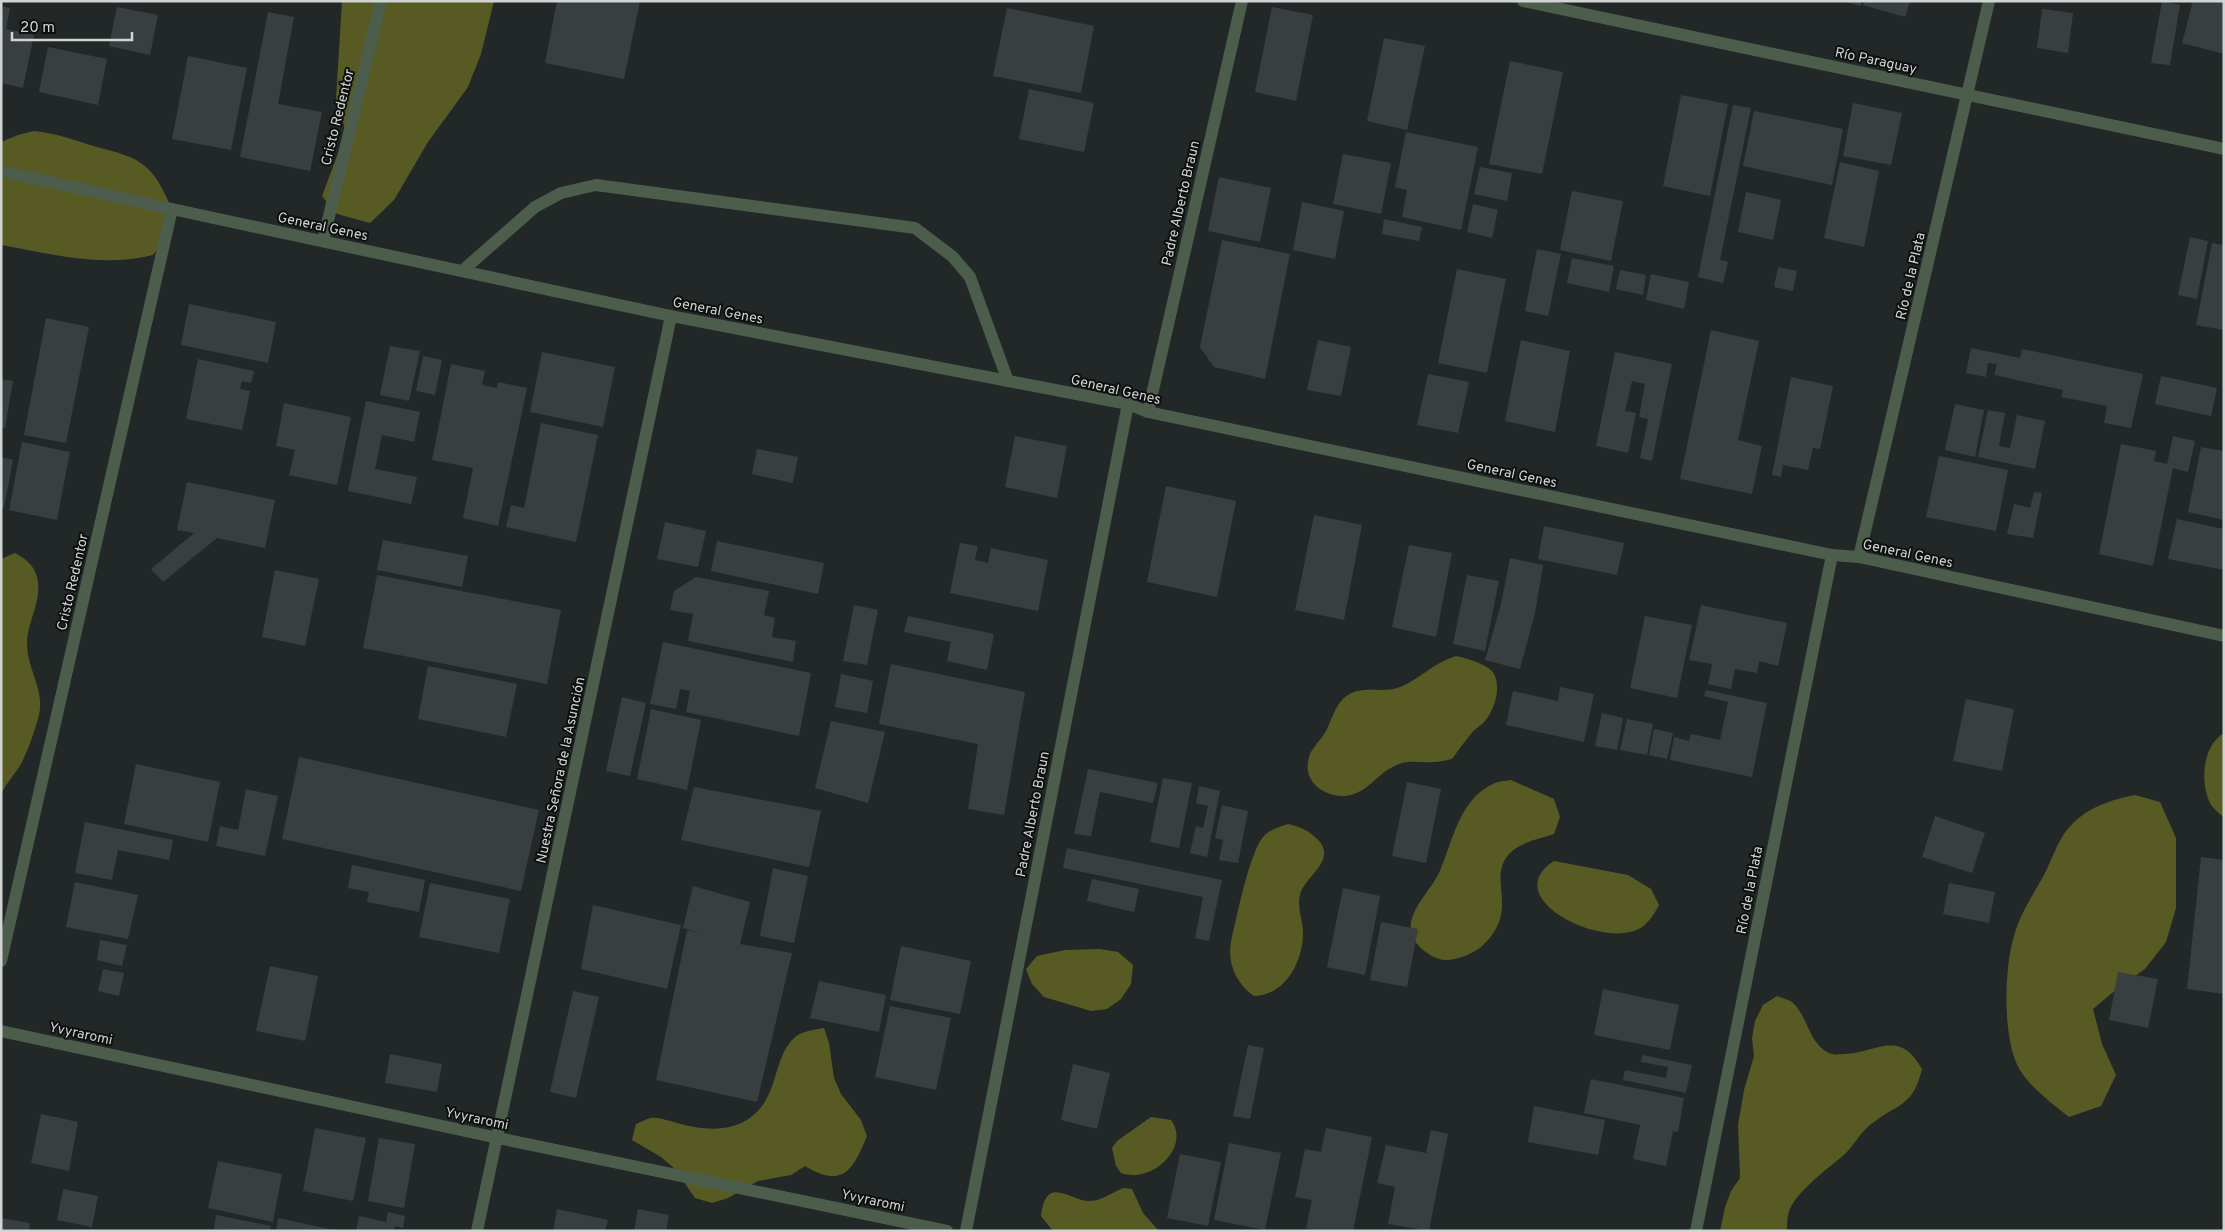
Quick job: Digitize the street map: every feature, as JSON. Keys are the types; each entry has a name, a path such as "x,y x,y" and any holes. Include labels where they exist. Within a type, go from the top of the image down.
{"street":[{"name":"Cristo Redentor","path":"323,241 381,1"},
{"name":"Padre Alberto Braun","path":"1148,412 1242,1"},
{"name":"Río Paraguay","path":"1523,1 2224,149"},
{"name":"Río de la Plata","path":"1859,557 1989,1"},
{"name":"General Genes","path":"1,171 671,316 1128,404 1148,412 1832,555 1859,557 2224,636"},
{"path":"462,271 535,207 561,193 596,185 915,228 953,257 970,277 1008,381"},
{"name":"Cristo Redentor","path":"1,961 172,209"},
{"name":"Nuestra Señora de la Asunción","path":"477,1231 671,316"},
{"name":"Padre Alberto Braun","path":"966,1231 1128,404"},
{"name":"Río de la Plata","path":"1696,1231 1832,555"},
{"name":"Yvyraromi","path":"1,1031 498,1138 947,1231"}],"shaded area":[{"path":"342,1 494,1 481,54 468,87 428,142 394,200 370,223 337,214 322,196 346,132 336,99"},
{"path":"34,131 123,154 141,163 151,171 172,209 163,242 153,255 134,259 96,260 58,256 1,245 1,142"},
{"path":"15,553 29,562 37,577 38,594 29,627 27,644 40,697 40,706 36,727 25,757 1,794 1,559"},
{"path":"1456,656 1477,662 1491,670 1496,680 1497,692 1489,716 1472,732 1452,759 1399,764 1358,793 1350,795 1332,795 1318,788 1309,776 1308,761 1311,752 1326,731 1337,706 1344,698 1354,692 1387,690 1400,687 1440,663"},
{"path":"2224,733 2224,817 2210,803 2204,775 2207,755 2211,746"},
{"path":"1511,780 1554,799 1560,817 1554,834 1524,844 1509,854 1503,864 1501,874 1502,909 1499,921 1493,934 1481,947 1455,959 1443,960 1436,958 1422,949 1414,939 1411,929 1416,910 1439,873 1458,823 1472,800 1481,791 1493,784"},
{"path":"2135,795 2160,802 2176,838 2176,908 2166,942 2145,969 2093,1009 2102,1044 2116,1075 2101,1106 2069,1117 2030,1083 2020,1070 2014,1057 2010,1041 2006,1004 2008,966 2011,950 2023,912 2067,830 2080,817 2099,805"},
{"path":"1288,824 1303,829 1315,837 1322,845 1323,860 1300,895 1299,904 1303,941 1297,963 1291,974 1276,989 1266,994 1254,996 1243,986 1232,966 1231,942 1244,886 1259,844 1269,832"},
{"path":"1554,861 1628,875 1651,889 1659,905 1645,925 1625,933 1604,932 1583,927 1562,917 1547,905 1538,890 1540,875"},
{"path":"1100,949 1118,952 1133,965 1131,984 1121,999 1107,1009 1091,1011 1044,997 1032,984 1026,969 1037,956 1065,950"},
{"path":"1777,996 1790,1001 1797,1008 1813,1038 1824,1050 1833,1054 1844,1054 1856,1053 1877,1047 1896,1046 1905,1049 1922,1069 1914,1091 1909,1098 1866,1128 1845,1154 1812,1182 1796,1199 1788,1215 1787,1231 1720,1231 1725,1207 1731,1191 1740,1178 1738,1125 1744,1090 1754,1056 1752,1038 1755,1021 1763,1005"},
{"path":"824,1028 829,1043 834,1078 841,1094 861,1120 867,1136 857,1158 845,1172 838,1176 829,1176 805,1166 791,1175 758,1181 728,1198 712,1203 695,1198 675,1169 661,1157 632,1140 636,1124 651,1118 715,1129 734,1126 743,1122 760,1109 766,1099 781,1058 792,1040 811,1030"},
{"path":"1151,1117 1171,1120 1176,1130 1176,1141 1172,1152 1156,1168 1145,1173 1133,1175 1121,1173 1116,1166 1112,1148 1117,1141"},
{"path":"1124,1188 1132,1189 1143,1213 1159,1231 1053,1231 1041,1216 1048,1195 1054,1192 1091,1201"}],"building":[{"path":"557,1 640,1 624,79 545,63"},
{"path":"1842,1 1861,1 1861,6"},
{"path":"1865,1 1910,1 1905,17 1863,5"},
{"path":"2162,1 2180,5 2170,65 2151,63"},
{"path":"2193,1 2224,1 2224,54 2182,43"},
{"path":"1,6 10,8 6,29 34,35 23,88 1,83"},
{"path":"117,7 158,15 150,55 109,46"},
{"path":"1272,7 1313,15 1296,101 1255,92"},
{"path":"1007,8 1094,26 1081,93 993,76"},
{"path":"2042,9 2073,13 2068,53 2037,48"},
{"path":"268,12 294,17 278,104 322,112 310,171 240,157"},
{"path":"1384,38 1425,46 1407,130 1367,121"},
{"path":"48,47 107,59 98,105 39,92"},
{"path":"188,56 247,68 231,150 172,139"},
{"path":"1510,61 1563,72 1542,174 1489,164"},
{"path":"1029,89 1094,103 1084,152 1019,139"},
{"path":"1681,95 1728,104 1710,196 1663,186"},
{"path":"1853,103 1902,113 1891,165 1843,156"},
{"path":"1733,105 1751,108 1720,260 1728,262 1723,283 1698,277"},
{"path":"1754,111 1843,129 1832,185 1743,166"},
{"path":"1406,132 1478,147 1461,230 1402,217 1407,190 1395,187"},
{"path":"1343,154 1391,163 1381,214 1333,204"},
{"path":"1840,162 1879,171 1864,247 1824,238"},
{"path":"1480,167 1512,173 1507,201 1474,194"},
{"path":"1219,177 1271,188 1260,242 1208,231"},
{"path":"1572,191 1623,201 1611,261 1560,250"},
{"path":"1746,192 1781,200 1773,240 1738,232"},
{"path":"1302,202 1344,211 1335,259 1293,250"},
{"path":"1473,204 1498,210 1492,238 1467,232"},
{"path":"1384,219 1422,227 1419,241 1382,234"},
{"path":"2190,237 2208,241 2197,299 2178,295"},
{"path":"1222,240 1290,254 1265,379 1214,367 1200,347"},
{"path":"2212,243 2224,245 2224,330 2196,325"},
{"path":"1537,249 1561,254 1548,316 1525,311"},
{"path":"1572,258 1614,266 1609,292 1567,283"},
{"path":"1778,267 1797,271 1793,291 1774,287"},
{"path":"1457,269 1506,279 1487,373 1438,363"},
{"path":"1620,270 1646,275 1643,295 1616,289"},
{"path":"1651,274 1689,282 1684,309 1646,300"},
{"path":"189,304 276,322 268,363 181,345"},
{"path":"46,318 89,327 66,443 24,435"},
{"path":"1711,330 1759,341 1738,440 1762,446 1752,494 1680,479"},
{"path":"1318,340 1351,347 1341,396 1307,390"},
{"path":"1521,340 1570,351 1555,432 1505,421"},
{"path":"390,346 420,351 409,401 380,395"},
{"path":"1971,348 2020,358 2022,349 2143,374 2131,428 2104,423 2107,406 2061,397 2063,390 1994,375 1997,364 1988,363 1986,377 1966,373"},
{"path":"542,352 615,367 603,427 530,412"},
{"path":"1615,352 1672,364 1652,461 1640,458 1648,419 1639,417 1645,384 1632,381 1625,411 1636,413 1628,453 1596,446"},
{"path":"423,356 442,360 435,395 416,391"},
{"path":"198,359 254,371 251,383 242,381 240,389 250,391 242,430 186,419"},
{"path":"451,364 485,371 482,385 497,388 498,382 527,388 498,526 463,518 473,468 432,460"},
{"path":"1428,374 1469,382 1458,433 1417,425"},
{"path":"2161,376 2217,388 2211,416 2155,404"},
{"path":"1791,377 1833,386 1820,449 1813,448 1808,470 1783,465 1781,477 1772,475"},
{"path":"1,379 13,381 5,428 1,427"},
{"path":"366,401 420,412 414,442 382,435 375,469 417,477 411,504 348,491"},
{"path":"284,403 351,417 337,485 289,475 295,450 276,446"},
{"path":"1955,404 1984,410 1975,457 1945,450"},
{"path":"1988,410 2005,413 1999,446 2010,448 2017,415 2045,421 2035,469 1978,457"},
{"path":"541,423 598,435 576,542 506,527 511,505 524,508"},
{"path":"1015,436 1067,446 1057,498 1005,487"},
{"path":"2173,436 2195,441 2188,472 2173,468 2153,566 2099,554 2121,444 2156,451 2154,461 2167,464"},
{"path":"22,442 70,452 57,520 9,510"},
{"path":"2201,447 2224,451 2224,520 2188,512"},
{"path":"757,449 798,457 793,483 752,474"},
{"path":"1939,456 2008,470 1996,531 1926,517"},
{"path":"1,457 13,460 4,508 1,507"},
{"path":"187,482 275,500 265,548 217,538 163,582 151,569 194,533 177,530"},
{"path":"1166,486 1236,501 1217,597 1147,582"},
{"path":"2034,492 2042,493 2033,538 2007,534 2014,504 2030,508"},
{"path":"1314,515 1362,525 1344,620 1295,610"},
{"path":"2177,519 2224,529 2224,570 2168,559"},
{"path":"665,522 706,531 698,567 657,559"},
{"path":"1544,526 1624,543 1617,575 1538,559"},
{"path":"383,540 468,556 462,587 377,570"},
{"path":"717,541 824,563 818,594 711,571"},
{"path":"960,543 978,546 975,560 988,563 991,548 1048,560 1038,611 950,593"},
{"path":"1409,545 1452,553 1436,637 1392,627"},
{"path":"1510,558 1543,565 1535,613 1520,669 1485,660 1501,604"},
{"path":"275,570 319,579 305,646 262,637"},
{"path":"377,575 561,610 547,684 363,648"},
{"path":"1467,575 1499,581 1485,651 1453,644"},
{"path":"696,577 769,591 764,615 775,618 772,637 796,641 793,662 688,641 693,614 670,610 674,591"},
{"path":"854,605 878,610 867,665 843,661"},
{"path":"1701,605 1787,623 1778,666 1759,661 1757,673 1735,669 1731,689 1708,684 1712,664 1689,660"},
{"path":"908,616 994,634 987,670 947,661 951,642 904,632"},
{"path":"1645,616 1692,625 1677,698 1630,688"},
{"path":"663,642 811,673 799,736 686,712 690,691 680,689 676,709 650,704"},
{"path":"891,664 1025,692 1004,815 968,809 978,744 879,724"},
{"path":"428,666 517,684 506,737 418,719"},
{"path":"841,674 873,681 867,713 835,707"},
{"path":"1560,687 1594,694 1584,742 1506,725 1513,691 1558,701"},
{"path":"1706,690 1767,703 1752,777 1670,760 1674,737 1689,741 1691,734 1720,740 1728,702 1704,696"},
{"path":"622,697 646,703 630,776 606,771"},
{"path":"1966,699 2014,709 2002,771 1953,761"},
{"path":"651,709 701,720 687,790 637,779"},
{"path":"1602,713 1623,718 1617,750 1595,746"},
{"path":"1627,719 1653,724 1647,755 1620,750"},
{"path":"831,721 885,732 868,803 815,788"},
{"path":"1654,729 1673,733 1667,759 1649,755"},
{"path":"299,757 539,810 521,891 282,839"},
{"path":"136,764 220,782 208,842 124,824"},
{"path":"1088,769 1158,783 1153,803 1100,792 1091,836 1074,834"},
{"path":"1163,778 1192,783 1179,848 1150,842"},
{"path":"1407,782 1441,789 1426,863 1392,856"},
{"path":"1199,786 1220,791 1207,857 1190,853 1196,826 1203,828 1208,806 1196,803"},
{"path":"694,787 821,811 809,867 681,840"},
{"path":"246,789 278,796 265,856 216,846 220,826 238,830"},
{"path":"1222,805 1248,811 1238,863 1219,860 1223,840 1215,838"},
{"path":"1935,816 1985,833 1972,873 1922,857"},
{"path":"85,822 173,840 169,860 118,850 112,880 75,873"},
{"path":"1067,848 1222,880 1209,941 1195,938 1203,897 1063,868"},
{"path":"2201,857 2224,860 2224,994 2187,989"},
{"path":"352,865 425,880 419,912 367,902 369,892 348,888"},
{"path":"773,868 808,876 794,943 760,936"},
{"path":"1092,879 1139,889 1134,912 1087,901"},
{"path":"75,882 138,895 128,939 66,927"},
{"path":"430,883 510,899 499,953 419,937"},
{"path":"1949,883 1995,892 1989,923 1943,914"},
{"path":"693,886 750,902 740,944 792,953 757,1102 656,1080 687,930 701,933 683,928"},
{"path":"1343,888 1380,896 1365,975 1327,967"},
{"path":"593,905 681,925 667,989 581,969"},
{"path":"1381,922 1418,929 1407,987 1370,980"},
{"path":"100,940 127,945 122,966 97,960"},
{"path":"901,946 971,961 960,1014 890,1000"},
{"path":"270,966 318,976 305,1041 256,1031"},
{"path":"103,969 124,973 119,996 98,991"},
{"path":"2118,972 2158,979 2148,1028 2109,1020"},
{"path":"819,981 886,995 879,1032 810,1018"},
{"path":"1603,989 1679,1005 1670,1050 1594,1035"},
{"path":"573,991 599,997 576,1098 550,1092"},
{"path":"890,1006 951,1018 936,1090 875,1077"},
{"path":"1248,1045 1264,1048 1250,1119 1233,1116"},
{"path":"390,1054 442,1064 437,1092 385,1083"},
{"path":"1642,1055 1692,1065 1686,1093 1623,1080 1625,1070 1666,1078 1668,1067 1641,1062"},
{"path":"1073,1064 1110,1073 1097,1129 1061,1120"},
{"path":"1591,1079 1684,1098 1678,1132 1673,1131 1666,1166 1633,1159 1640,1125 1584,1113"},
{"path":"1534,1106 1605,1120 1598,1155 1528,1142"},
{"path":"41,1114 78,1122 69,1171 31,1163"},
{"path":"315,1128 366,1138 353,1201 303,1191"},
{"path":"1326,1128 1372,1137 1353,1231 1319,1231 1306,1228 1312,1200 1295,1197 1305,1149 1321,1152"},
{"path":"1431,1130 1448,1134 1429,1231 1388,1224 1395,1187 1377,1183 1386,1145 1426,1153"},
{"path":"379,1138 415,1144 404,1208 368,1201"},
{"path":"1229,1143 1281,1153 1265,1230 1214,1220"},
{"path":"1180,1154 1221,1162 1208,1226 1167,1218"},
{"path":"218,1161 282,1174 273,1222 208,1208"},
{"path":"63,1189 98,1196 92,1227 57,1220"},
{"path":"557,1209 608,1220 605,1231 553,1231"},
{"path":"638,1209 669,1215 666,1231 634,1231"},
{"path":"388,1212 405,1216 403,1228 395,1226 394,1231 356,1231 359,1216 386,1222"},
{"path":"216,1215 271,1226 270,1231 214,1229"},
{"path":"1,1218 30,1223 29,1231 1,1231"},
{"path":"278,1218 334,1230 334,1231 276,1231"}]}
